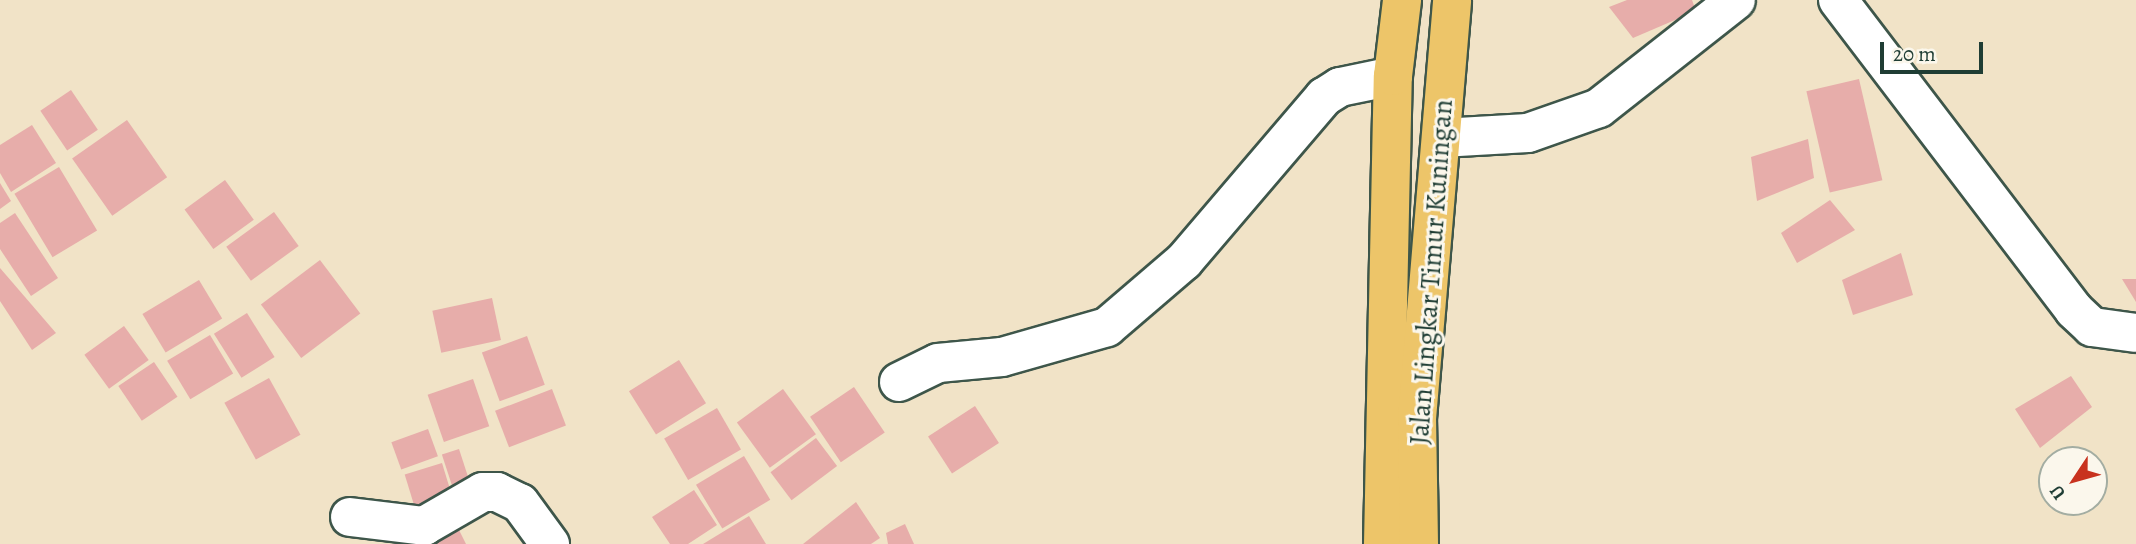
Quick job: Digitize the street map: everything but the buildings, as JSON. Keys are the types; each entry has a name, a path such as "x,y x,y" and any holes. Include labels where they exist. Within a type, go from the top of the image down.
{"main road":[{"path":"1383,544 1393,76 1402,0"},
{"name":"Jalan Lingkar Timur Kuningan","path":"1419,544 1417,419 1452,0"}],"street":[{"path":"1441,138 1528,133 1599,108 1737,0"},
{"path":"1838,0 2074,310 2092,327 2136,332"},
{"path":"900,382 938,363 1002,357 1107,327 1184,261 1324,97 1340,87 1393,76"},
{"path":"350,517 424,526 483,492 497,492 520,503 550,544"}]}
